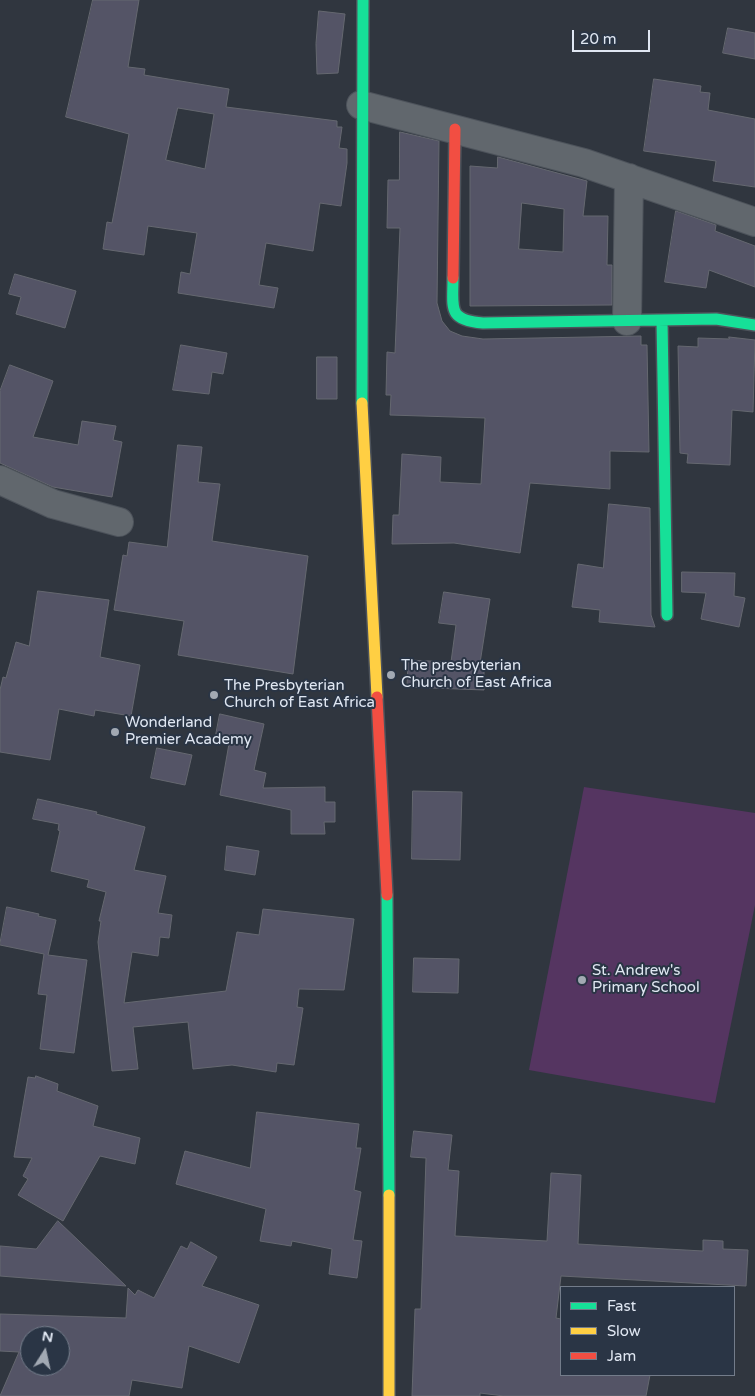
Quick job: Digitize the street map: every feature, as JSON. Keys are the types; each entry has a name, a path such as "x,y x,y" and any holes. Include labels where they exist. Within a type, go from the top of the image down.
{"street":[{"path":"363,0 361,381 388,919 389,1396"},
{"path":"361,105 584,163 755,222"},
{"path":"455,129 455,314 462,321 483,323 716,318 755,325"},
{"path":"627,320 629,178"},
{"path":"662,320 667,615"},
{"path":"0,480 53,504 119,522"}],"shaded area":[{"path":"584,787 755,813 755,905 715,1103 529,1070"}],"building":[{"path":"93,0 139,0 128,67 145,69 144,75 229,89 226,107 337,121 337,127 342,127 339,148 347,149 341,206 320,203 313,251 266,243 259,285 278,288 274,308 178,293 181,272 190,274 197,233 148,226 144,255 103,249 107,222 112,223 129,134 66,117","holes":["178,108 214,114 205,169 166,160"]},
{"path":"319,11 345,14 338,73 317,74 316,44"},
{"path":"728,28 755,33 755,59 723,53"},
{"path":"654,79 701,86 700,92 710,93 708,110 755,119 755,187 713,181 716,161 644,151"},
{"path":"400,132 439,141 437,303 442,321 450,331 462,336 483,339 641,336 641,345 647,345 649,452 610,451 610,489 530,483 520,553 454,543 392,544 393,515 399,515 402,454 441,457 440,482 481,484 485,418 390,415 391,395 386,395 387,352 395,353 400,228 387,228 388,180 399,180"},
{"path":"498,157 587,181 583,216 608,216 607,265 612,265 612,305 470,306 470,166 497,168","holes":["522,203 564,209 563,252 519,249"]},
{"path":"676,211 716,225 715,231 755,246 755,287 709,270 706,288 665,282"},
{"path":"15,274 76,291 65,328 16,314 21,297 9,294"},
{"path":"729,337 755,340 753,412 732,410 730,465 687,463 688,454 680,453 678,346 698,347 698,338 729,339"},
{"path":"181,345 227,353 223,374 212,372 209,394 173,390"},
{"path":"317,357 337,357 337,399 317,399"},
{"path":"10,365 53,381 33,437 78,445 82,421 116,426 113,440 122,442 112,497 53,487 0,463 0,391"},
{"path":"178,445 202,447 198,482 220,484 212,541 308,556 293,674 178,655 184,621 114,610 123,555 127,556 129,542 167,547"},
{"path":"609,504 650,508 651,615 655,627 599,622 600,610 572,607 578,564 603,568"},
{"path":"682,572 735,573 734,596 745,598 739,627 701,619 706,593 682,592"},
{"path":"38,591 109,600 100,657 140,665 131,716 95,710 94,716 59,709 50,760 0,752 0,690 3,677 6,678 16,642 29,646"},
{"path":"444,592 490,599 480,663 484,663 484,690 407,687 408,660 451,662 456,625 439,623"},
{"path":"220,714 264,724 254,770 266,773 263,788 325,787 325,802 335,802 335,822 324,822 325,834 291,834 291,810 220,795 230,738 216,735"},
{"path":"157,748 192,755 185,785 151,778"},
{"path":"413,791 462,792 460,860 412,859"},
{"path":"38,799 97,812 96,814 145,827 134,870 166,876 158,913 172,915 169,938 160,937 158,956 132,952 124,1003 226,991 237,932 259,935 263,909 354,919 344,990 299,989 297,1007 303,1008 294,1065 277,1063 276,1072 232,1065 193,1069 188,1022 133,1027 138,1069 112,1071 98,942 101,921 99,921 106,892 87,887 89,880 51,871 60,831 58,830 59,824 33,819"},
{"path":"227,846 259,851 255,875 225,870"},
{"path":"7,907 56,920 48,955 87,960 74,1053 40,1049 47,995 38,994 44,954 0,945"},
{"path":"414,958 459,959 458,993 413,992"},
{"path":"36,1076 58,1084 57,1091 98,1106 93,1126 140,1138 135,1164 100,1156 63,1221 18,1195 28,1179 23,1176 32,1158 14,1157 28,1077 35,1078"},
{"path":"257,1112 359,1124 356,1148 361,1148 354,1190 361,1192 353,1240 362,1241 357,1278 329,1274 332,1249 292,1241 291,1246 260,1241 266,1209 176,1184 185,1151 250,1168"},
{"path":"414,1131 452,1135 448,1170 459,1171 455,1236 547,1241 551,1173 581,1175 578,1244 703,1251 703,1240 723,1241 723,1249 748,1250 746,1286 561,1276 556,1318 560,1319 560,1376 650,1376 646,1396 504,1396 480,1393 480,1396 412,1396 415,1309 421,1309 426,1158 411,1157"},
{"path":"58,1221 126,1286 0,1276 0,1246 36,1249"},
{"path":"191,1242 217,1257 202,1286 259,1305 239,1363 189,1346 182,1388 132,1380 129,1396 0,1396 19,1352 0,1351 0,1314 126,1318 128,1288 135,1295 138,1290 154,1298 181,1246 187,1249"}],"traffic: fast":[{"path":"362,403 363,0"},
{"path":"453,278 454,311 463,319 483,323 716,319 755,325"},
{"path":"662,320 667,615"},
{"path":"387,895 389,1195"}],"traffic: slow":[{"path":"362,403 377,697"},
{"path":"389,1195 389,1396"}],"traffic: jam":[{"path":"453,278 455,129"},
{"path":"377,697 387,895"}],"place":[{"name":"The presbyterian Church of East Africa","path":"391,675"},
{"name":"The Presbyterian Church of East Africa","path":"214,695"},
{"name":"Wonderland Premier Academy","path":"115,732"},
{"name":"St. Andrew's Primary School","path":"582,980"}]}
